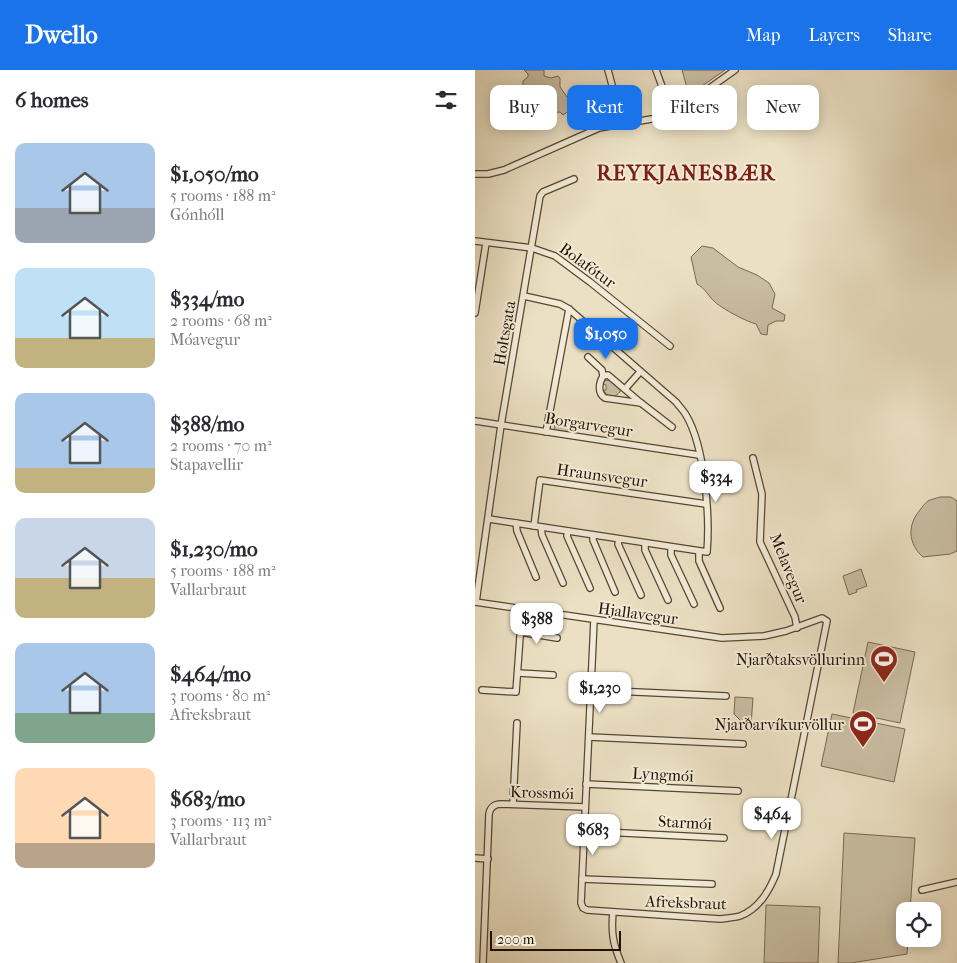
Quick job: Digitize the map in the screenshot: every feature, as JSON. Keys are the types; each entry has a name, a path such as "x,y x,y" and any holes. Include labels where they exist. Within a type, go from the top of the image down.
{"street":[{"path":"608,70 612,85"},
{"path":"656,70 661,85"},
{"path":"714,85 735,70"},
{"path":"475,174 488,174 504,170 599,128 652,120"},
{"name":"Holtsgata","path":"476,602 501,425 542,193 574,179"},
{"name":"Bolafótur","path":"475,241 532,248 550,253 564,261 670,346"},
{"path":"475,313 486,243"},
{"path":"489,519 707,552 709,533 704,480 691,425 685,414 676,402 561,304 524,296"},
{"path":"546,432 569,310"},
{"path":"588,357 602,370 603,376 600,382 600,390 603,397 641,403"},
{"path":"625,389 640,372"},
{"path":"603,376 607,375 672,427"},
{"name":"Borgarvegur","path":"475,421 699,455"},
{"name":"Melavegur","path":"753,458 762,494 760,542 795,617 797,628"},
{"name":"Hraunsvegur","path":"534,526 540,480 706,504"},
{"path":"516,523 536,577"},
{"path":"541,527 542,535 563,584"},
{"path":"568,532 567,536 590,588"},
{"path":"593,536 615,592"},
{"path":"619,540 618,544 641,595"},
{"path":"645,544 645,550 668,600"},
{"path":"671,548 671,555 695,604"},
{"path":"699,552 699,561 721,608"},
{"name":"Hjallavegur","path":"476,602 722,638 764,636 797,628"},
{"path":"482,690 516,692 522,609"},
{"name":"Afreksbraut","path":"582,879 581,903 583,908 587,910 720,919 740,916 761,901 770,889 781,851 827,621 822,618 797,628"},
{"path":"594,620 582,879 712,884"},
{"path":"521,632 557,638"},
{"path":"518,673 553,674"},
{"path":"591,690 726,696"},
{"path":"513,804 517,723"},
{"path":"589,737 743,744"},
{"name":"Lyngmói","path":"586,784 738,791"},
{"name":"Krossmói","path":"483,963 490,810 496,804 585,807"},
{"name":"Starmói","path":"584,831 724,838"},
{"path":"475,858 488,859"},
{"path":"922,890 957,882"},
{"path":"613,912 611,930 614,946 621,963"}],"shaded area":[{"path":"524,70 544,70 544,76 551,78 558,76 560,78 560,87 567,97 567,112 563,115 560,112 557,112 557,85 523,85 523,81 528,77"},
{"path":"682,70 725,70 703,85 686,85"},
{"path":"702,246 713,248 738,267 757,275 769,283 775,294 772,308 785,315 784,321 776,321 768,325 767,335 761,334 756,324 745,320 714,302 697,284 691,257"},
{"path":"609,380 620,388 620,392 614,397 608,396 603,390 606,390 606,385 603,384 603,381"},
{"path":"556,417 574,420 572,433 554,430"},
{"path":"940,497 951,497 957,501 957,551 950,554 923,557 914,546 911,528 916,516 926,503"},
{"path":"861,569 867,586 849,595 843,576"},
{"name":"Njarðtaksvöllurinn","path":"868,642 915,652 900,723 853,713"},
{"path":"735,697 753,698 751,725 745,725 734,714"},
{"name":"Njarðarvíkurvöllur","path":"832,714 905,729 894,782 821,766"},
{"path":"844,833 915,838 911,902 896,902 896,947 907,947 907,954 851,963 838,963"},
{"path":"766,905 820,907 818,963 764,963"}],"place":[{"name":"Njarðtaksvöllurinn","path":"884,683"},
{"name":"Njarðarvíkurvöllur","path":"863,748"}],"district":[{"name":"REYKJANESBÆR","path":"686,173"}]}
